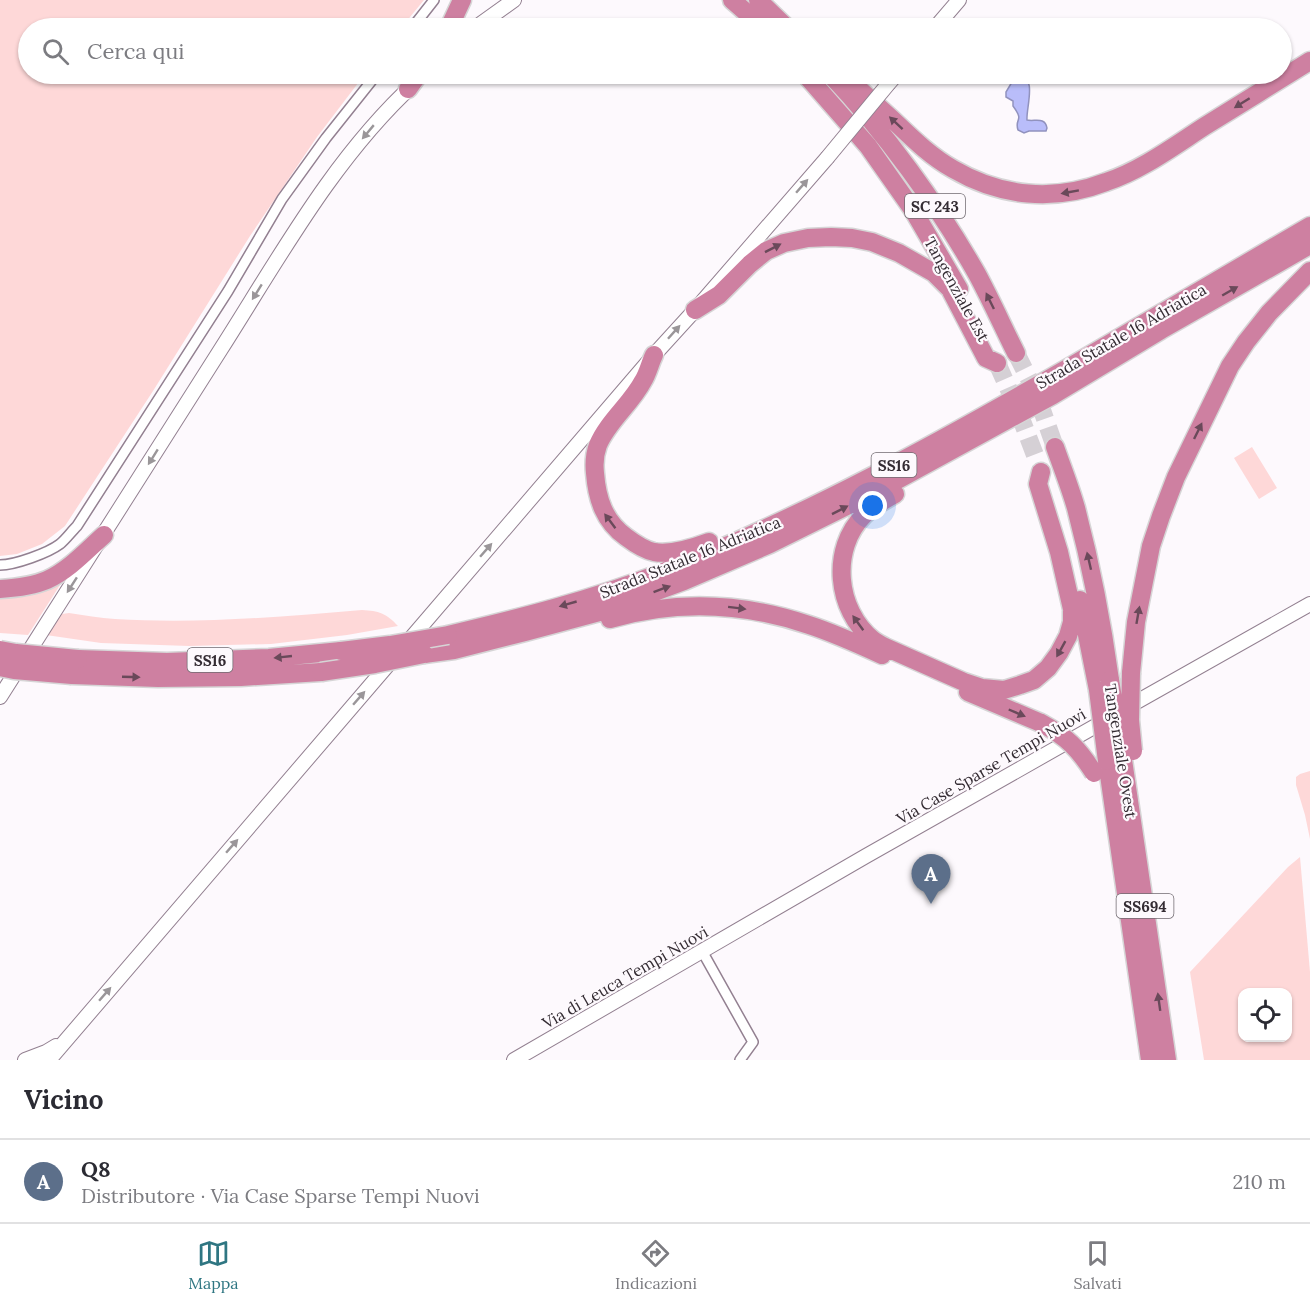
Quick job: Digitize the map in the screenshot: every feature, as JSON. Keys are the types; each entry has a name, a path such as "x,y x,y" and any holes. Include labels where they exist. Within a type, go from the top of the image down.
{"highway":[{"path":"454,18 462,0"},
{"path":"732,0 753,18"},
{"path":"758,0 777,18"},
{"path":"1292,73 1310,62"},
{"path":"408,89 412,84"},
{"name":"Tangenziale Est","path":"695,310 719,295 766,251 783,243 808,238 852,238 872,242 899,253 934,273 950,289 986,358 997,363 958,288 913,210 868,146 814,84"},
{"name":"Tangenziale Est","path":"839,84 889,143 936,207 977,275 1016,353"},
{"path":"854,84 916,142 953,170 1006,191 1044,194 1086,189 1128,173 1274,84"},
{"name":"Strada Statale 16 Adriatica","path":"0,650 75,667 158,678 241,677 321,672 424,654 520,618 584,600 659,573 733,543 828,498 904,460 985,415 1310,226"},
{"name":"Strada Statale 16 Adriatica","path":"0,667 14,670 269,658 390,645 451,642 525,633 603,610 684,581 770,544 877,491 1053,395 1310,245"},
{"path":"451,642 476,652 526,642 629,613 668,607 726,606 751,610 781,616 831,633 1041,723 1056,731 1084,757 1114,759 1131,720 1131,673 1136,622 1151,546 1176,477 1230,366 1269,313 1310,271"},
{"path":"654,355 643,381 597,446 594,466 599,502 608,520 634,543 654,552 673,552 697,546 764,519 815,497 964,420 985,415"},
{"name":"Tangenziale Ovest","path":"1053,395 1028,417 879,503 864,515 847,542 842,558 841,575 848,607 873,640 885,647 982,688 1004,690 1034,680 1048,668 1059,653 1072,622 1072,609 1059,552 1038,484 1038,463 1068,549 1086,629 1104,685"},
{"name":"Tangenziale Ovest","path":"1055,447 1075,506 1102,623 1104,685 1134,951 1150,1060"},
{"path":"0,589 29,585 62,572 104,536"},
{"name":"Tangenziale Ovest","path":"1114,759 1146,914 1167,1060"}],"main road":[{"path":"489,18 514,0"},
{"path":"944,18 959,0"},
{"path":"0,697 302,220 351,153 414,84"},
{"path":"49,1060 888,84"},
{"name":"Via Case Sparse Tempi Nuovi","path":"752,923 1310,604"},
{"name":"Via di Leuca Tempi Nuovi","path":"514,1060 752,923"},
{"path":"25,1060 46,1053 67,1038"}],"street":[{"path":"420,18 434,0"},
{"path":"0,565 36,556 58,546 77,526 228,291 282,200 326,138 369,84"},
{"path":"702,951 753,1042 740,1060"}],"shaded area":[{"path":"0,0 424,0 409,18 18,18 18,84 357,84 317,137 250,236 65,526 42,544 17,554 0,556"},
{"path":"1252,447 1277,488 1259,499 1234,458"},
{"path":"62,582 28,635 0,633 0,593"},
{"path":"362,610 382,614 398,626 271,644 189,646 101,643 46,635 62,614 69,613 115,619 177,621"},
{"path":"1310,771 1310,839 1296,777"},
{"path":"1300,857 1310,972 1310,1060 1204,1060 1190,972"}],"water":[{"path":"1011,84 1028,84 1030,94 1027,120 1044,122 1046,131 1024,133 1018,130 1019,117 1013,101 1006,97"}],"tunnel":[{"path":"1016,353 1036,393 1055,447"},
{"path":"997,363 1035,455"}],"place":[{"name":"Q8","path":"931,904"}]}
